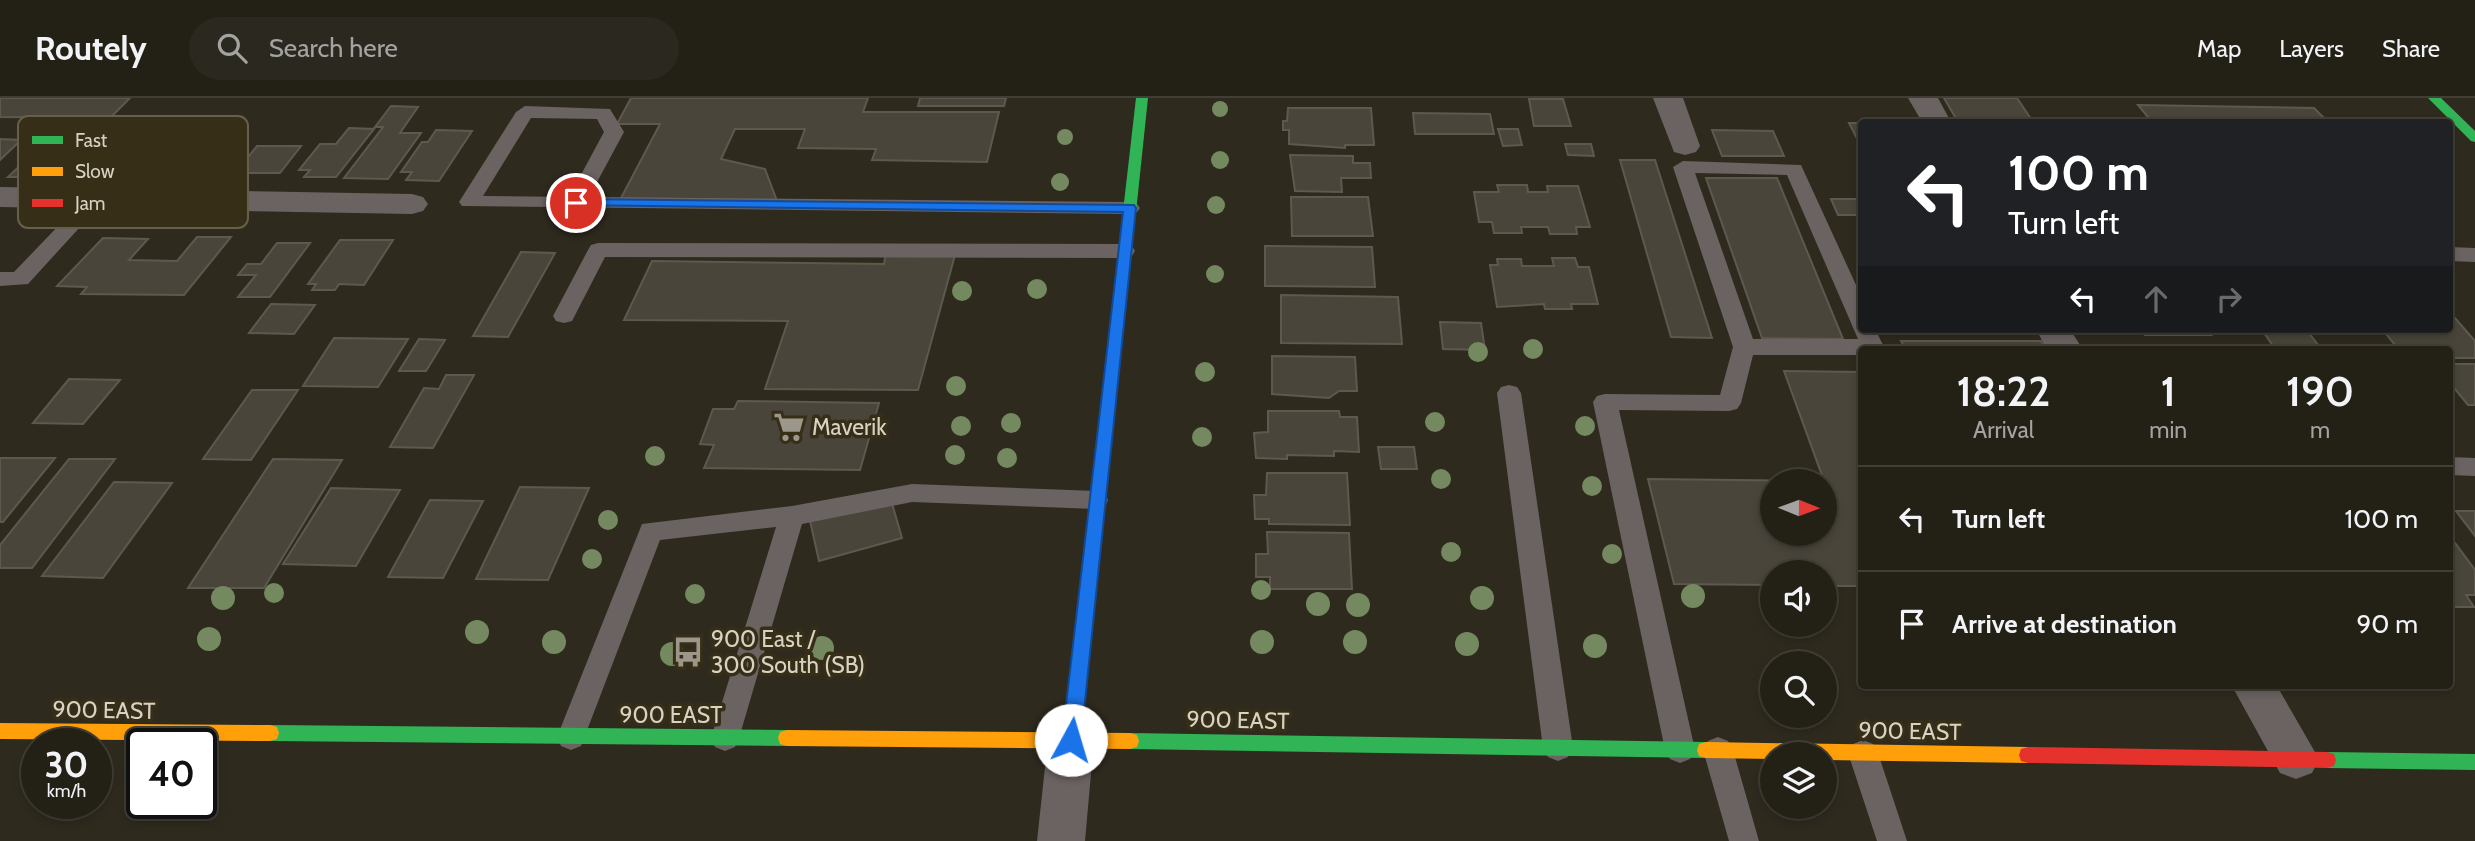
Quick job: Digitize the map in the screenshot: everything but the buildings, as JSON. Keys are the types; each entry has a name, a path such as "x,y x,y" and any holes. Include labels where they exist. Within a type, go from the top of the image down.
{"street":[{"path":"1061,841 1096,500 1142,98"},
{"path":"1668,98 1685,146"},
{"path":"1923,98 1935,119"},
{"path":"2434,98 2475,138"},
{"path":"0,197 18,197"},
{"path":"248,201 412,204"},
{"path":"2257,689 2296,759"},
{"name":"900 EAST","path":"0,732 1071,740 2475,762"}],"lane":[{"path":"576,203 614,132 603,113 525,112 469,202 522,202 576,203 1130,208"},
{"path":"1680,750 1605,402 1729,403 1744,347 1683,167 1794,169 1858,314"},
{"path":"0,279 20,279 68,228"},
{"path":"564,316 598,250 1125,251"},
{"path":"2453,254 2475,255"},
{"path":"1744,347 1858,347"},
{"path":"1508,393 1558,748"},
{"path":"2453,466 2475,467"},
{"path":"571,737 652,531 792,516 912,493 1096,500"},
{"path":"724,738 792,516"},
{"path":"1718,750 1744,841"},
{"path":"1863,753 1892,841"}],"traffic: fast":[{"path":"1097,508 1142,98"},
{"path":"2434,98 2475,138"},
{"path":"270,733 787,738"},
{"path":"1130,741 1706,750"},
{"path":"2327,760 2475,762"}],"traffic: slow":[{"path":"0,731 270,733"},
{"path":"787,738 1130,741"},
{"path":"1706,750 2028,755"}],"traffic: jam":[{"path":"1071,740 1097,508"},
{"path":"2028,755 2327,760"}],"place":[{"name":"Maverik","path":"789,427"},
{"name":"900 East / 300 South (SB)","path":"688,652"}],"route":[{"path":"576,203 1130,208 1071,740"}]}
